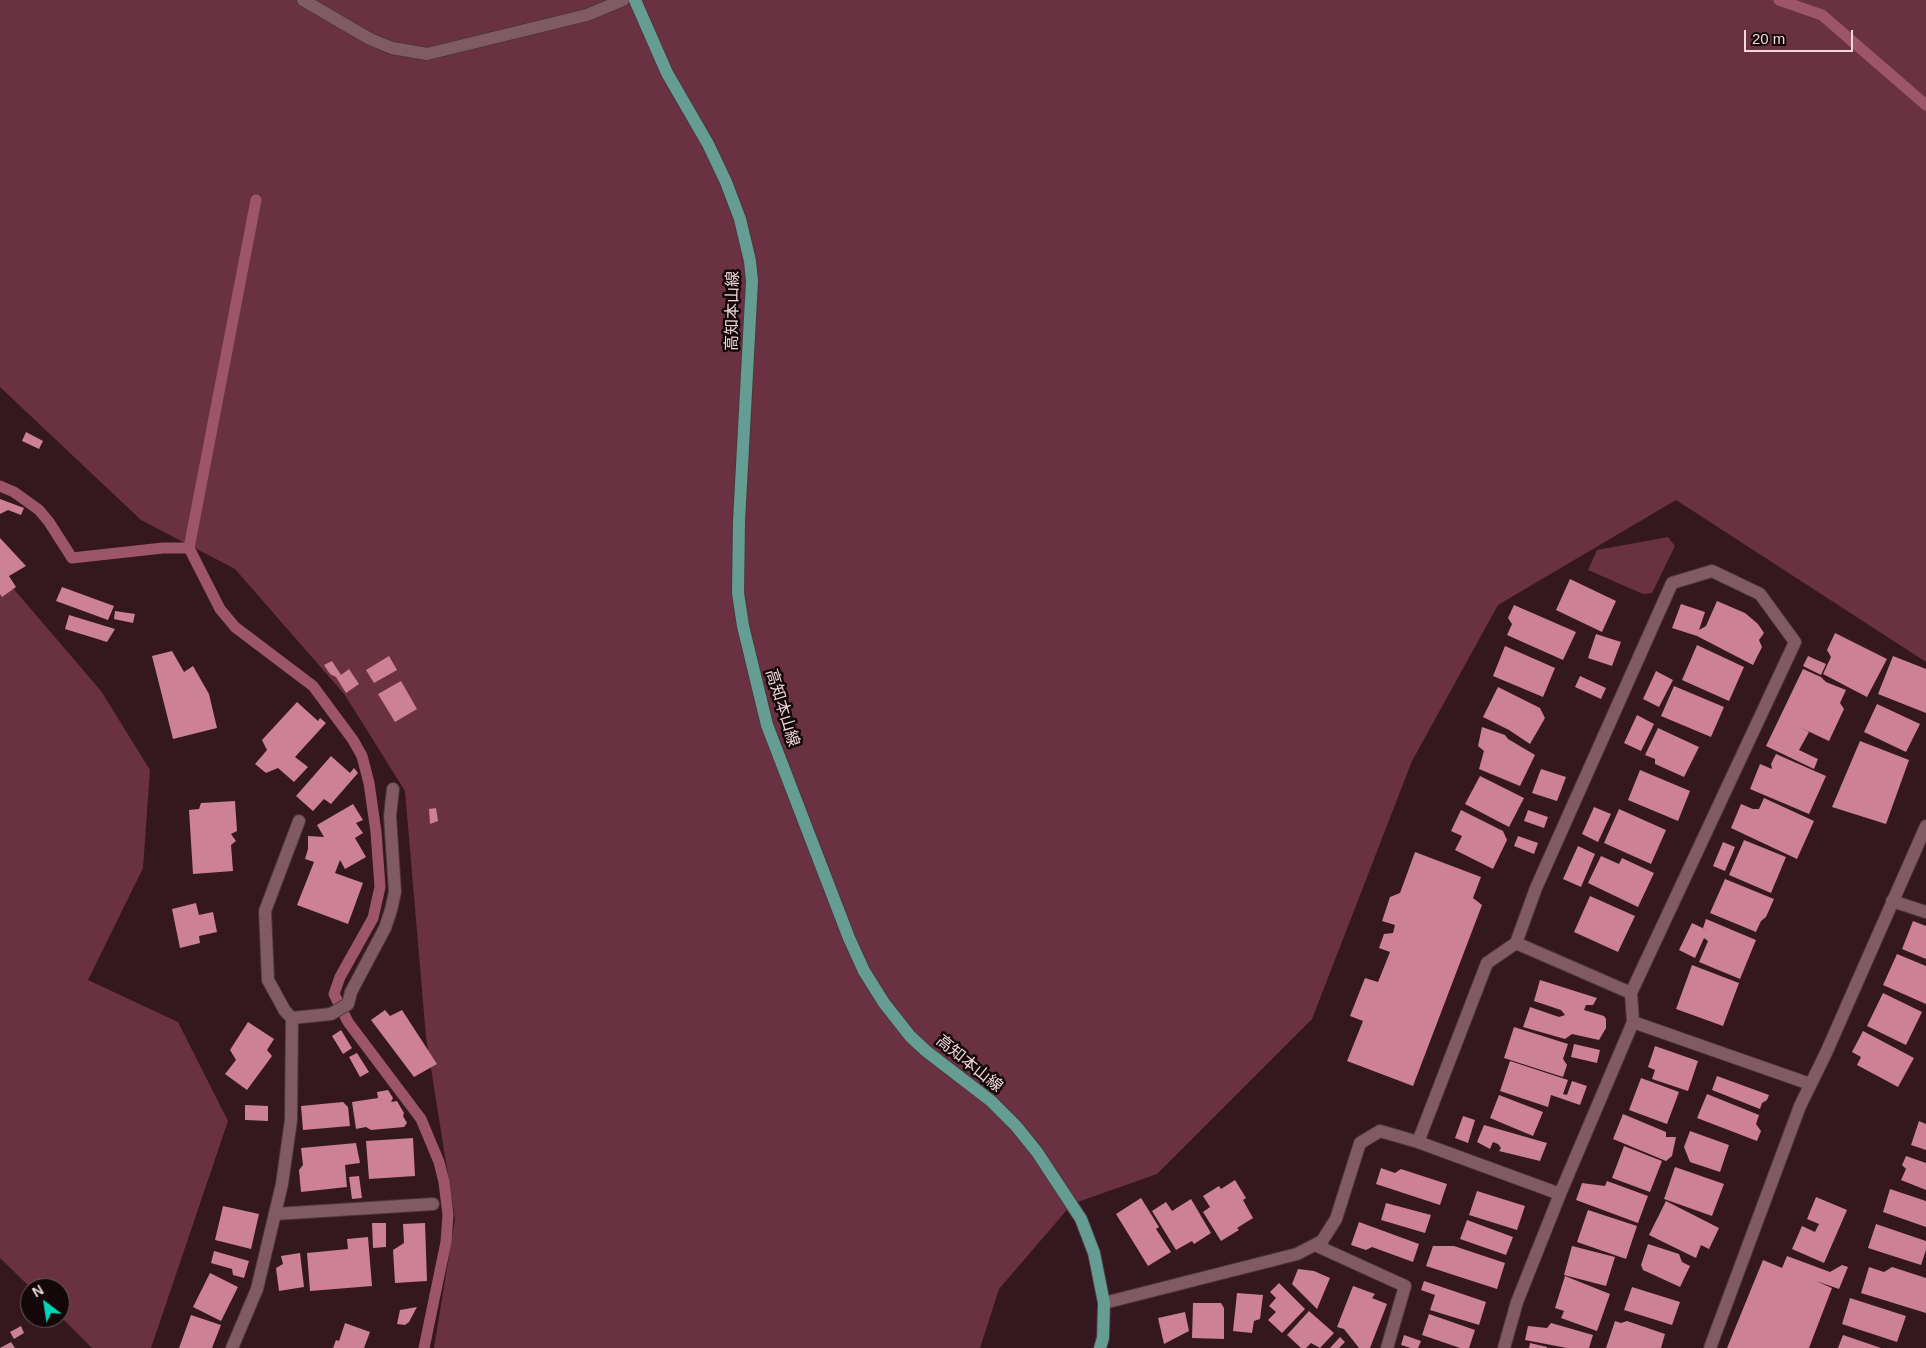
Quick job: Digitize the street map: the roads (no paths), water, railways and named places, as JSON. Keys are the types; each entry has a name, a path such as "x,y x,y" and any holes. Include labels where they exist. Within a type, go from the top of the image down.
{"main road":[{"name":"高知本山線","path":"635,0 667,74 708,144 726,182 740,219 750,261 752,281 739,522 738,593 742,626 767,725 849,938 864,971 884,1003 910,1036 926,1051 991,1102 1016,1126 1037,1152 1081,1219 1094,1253 1104,1303 1103,1338 1100,1348"}],"street":[{"path":"303,0 370,39 392,48 426,54 587,15 623,0"},
{"path":"1418,1142 1487,963 1516,943 1536,888 1672,583 1712,570 1760,594 1795,642 1631,994 1633,1022 1560,1194 1518,1302 1504,1348"},
{"path":"292,1018 331,1014 348,1004 351,992 377,943 391,910 395,892 390,816 393,789"},
{"path":"232,1348 257,1289 282,1184 291,1120 292,1018 285,1011 268,980 265,911 299,821"},
{"path":"1710,1348 1797,1114 1826,1053 1926,826"},
{"path":"1892,901 1926,912"},
{"path":"1516,943 1631,994"},
{"path":"1633,1022 1810,1084"},
{"path":"1104,1303 1297,1254 1322,1241 1336,1218 1360,1143 1380,1131 1418,1142 1560,1194"},
{"path":"275,1214 434,1204"},
{"path":"1315,1245 1405,1286 1387,1348"}],"waterway":[{"path":"1779,0 1822,15 1926,105"},
{"path":"189,548 256,200"},
{"path":"0,486 14,492 39,510 72,558 163,548 189,548 220,609 235,627 313,686 353,740 362,756 369,783 376,832 380,887 373,918 340,977 334,994 348,1022 421,1119 439,1162 444,1182 448,1215 446,1242 424,1348"}]}
